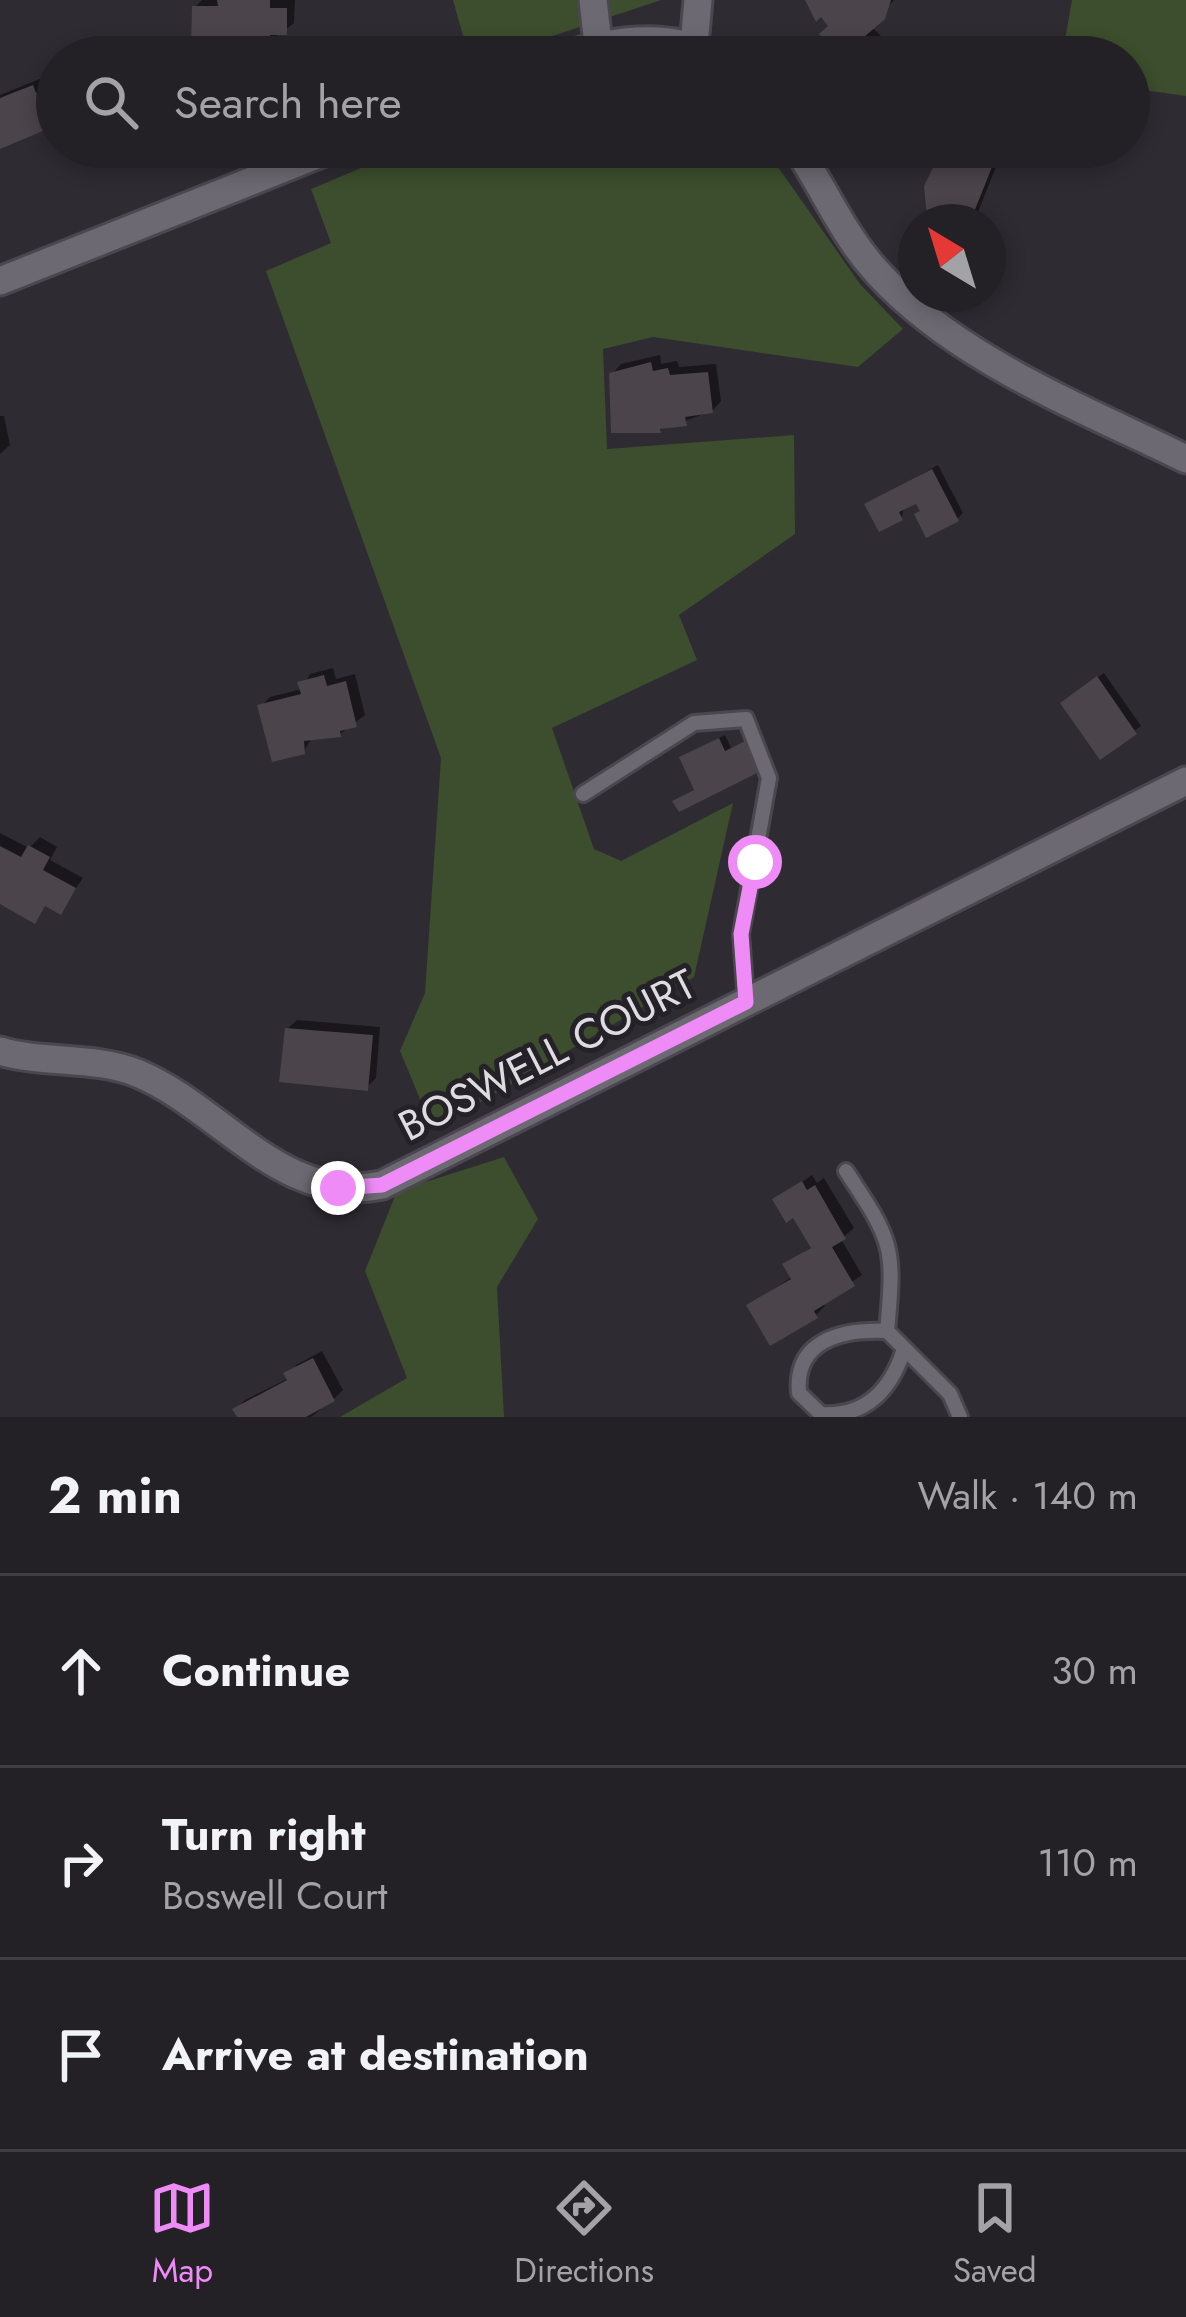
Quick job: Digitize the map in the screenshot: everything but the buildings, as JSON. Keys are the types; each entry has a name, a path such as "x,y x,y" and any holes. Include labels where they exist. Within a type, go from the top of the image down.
{"street":[{"path":"593,0 597,36"},
{"path":"698,0 704,36"},
{"path":"0,281 284,168"},
{"path":"808,168 841,225 877,273 932,321 1045,389 1186,460"},
{"name":"BOSWELL COURT","path":"0,1051 132,1071 302,1178 358,1190 382,1185 1186,781"}],"lane":[{"path":"583,794 694,723 746,719 769,778 741,934 746,1002"},
{"path":"846,1171 887,1232 894,1257 886,1331 950,1394 960,1417"},
{"path":"886,1331 857,1330 829,1337 806,1352 797,1373 806,1405 836,1414 867,1405 895,1376 903,1352"}],"green space":[{"path":"453,0 661,0 552,36 463,36"},
{"path":"1072,0 1186,0 1186,96 1150,91 1150,36 1066,36"},
{"path":"361,168 779,168 860,284 903,329 858,367 653,337 603,349 607,449 794,435 795,534 679,615 697,660 552,728 594,849 621,861 733,803 694,977 433,1130 400,1051 425,993 441,758 266,271 331,243 311,189"},
{"path":"504,1157 538,1219 497,1287 504,1417 340,1417 407,1378 365,1271 397,1191"}],"route":[{"path":"338,1188 382,1185 746,1002 741,934 755,862"}]}
